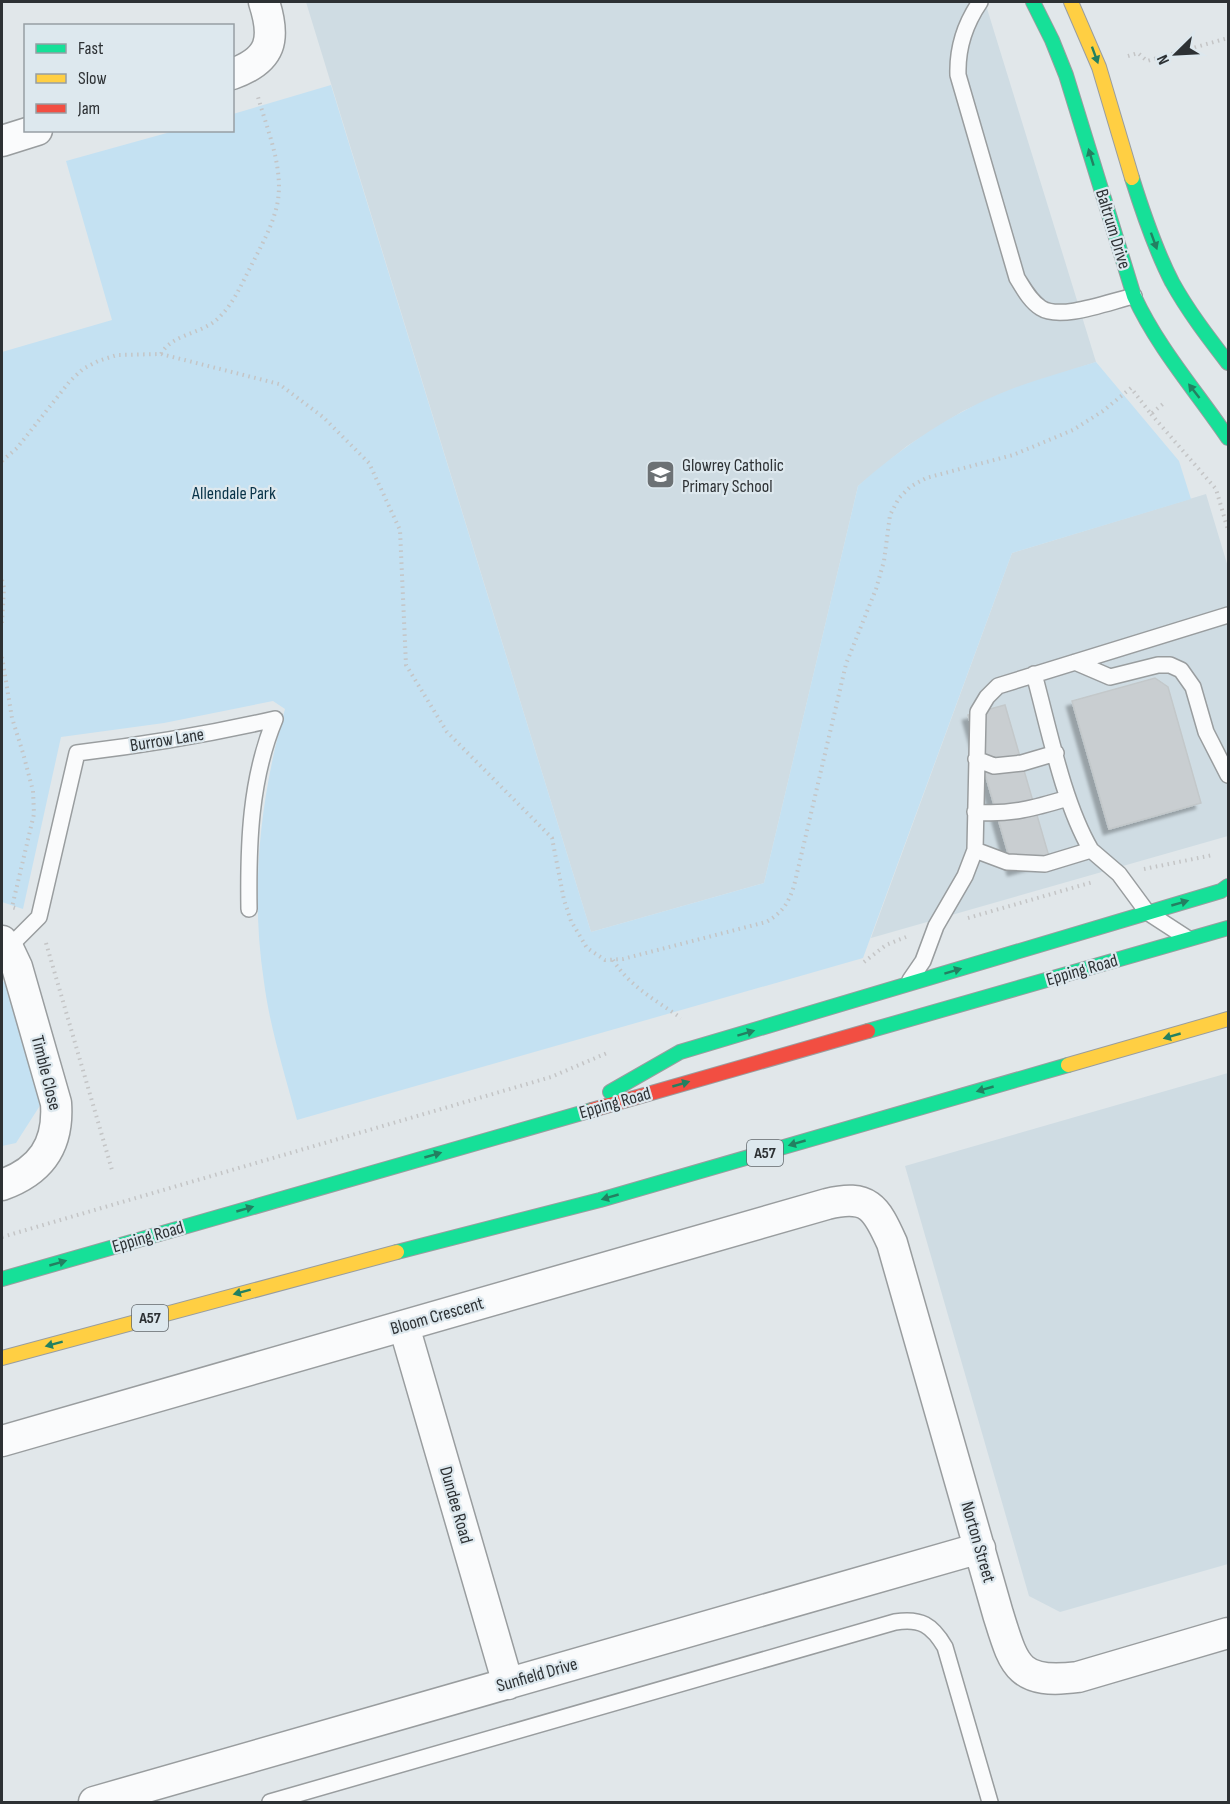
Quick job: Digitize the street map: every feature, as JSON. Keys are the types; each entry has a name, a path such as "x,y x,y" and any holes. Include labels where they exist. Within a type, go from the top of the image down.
{"main road":[{"name":"Baltrum Drive","path":"1033,2 1066,75 1134,296 1142,315 1155,338 1188,383 1225,425"},
{"name":"Baltrum Drive","path":"1071,2 1086,30 1099,65 1142,204 1165,269 1181,299 1228,363"},
{"path":"561,1119 680,1052 1221,891 1228,886"},
{"name":"Epping Road","path":"2,1279 1228,928"},
{"name":"A57","path":"2,1358 298,1277 600,1200 1228,1019"}],"street":[{"path":"249,65 269,44 271,31 264,2"},
{"path":"2,141 31,132"},
{"name":"Timble Close","path":"2,1185 28,1173 40,1161 54,1135 57,1120 56,1103 17,967 4,945"},
{"name":"Bloom Crescent","path":"2,1441 827,1204 855,1200 872,1209"},
{"name":"Norton Street","path":"872,1209 884,1223 892,1243 1010,1652 1016,1663 1030,1675 1056,1680 1078,1677 1228,1633"},
{"name":"Dundee Road","path":"404,1326 508,1684"},
{"name":"Sunfield Drive","path":"94,1803 980,1548"}],"lane":[{"path":"980,2 969,18 960,43 958,75 1017,278 1032,302 1043,310 1055,313 1070,312 1134,296"},
{"path":"907,985 923,961 936,926 965,876 975,850 978,712 987,697 998,686 1228,615"},
{"path":"1074,662 1110,677 1158,665 1170,665 1181,670 1192,687 1206,732 1228,775"},
{"path":"1034,674 1068,798 1091,850 1119,874 1148,912 1189,939"},
{"name":"Burrow Lane","path":"4,945 39,917 77,753 206,734 275,719 266,741 255,792 248,868 249,909"},
{"path":"976,759 994,766 1022,763 1056,753"},
{"path":"975,812 998,814 1028,810 1068,798"},
{"path":"975,850 1007,862 1045,864 1091,850"},
{"path":"270,1803 895,1622 916,1621 926,1624 937,1634 945,1647 990,1803"}],"path":[{"path":"1099,65 1138,53 1147,62 1228,38"},
{"path":"161,354 165,346 204,328 227,310 266,237 273,217 278,199 278,177 273,148 249,65"},
{"path":"2,461 17,448 58,395 83,369 117,355 161,354 279,384 323,417 369,463 400,530 405,665 447,732 552,838 564,900 578,936 587,948 605,960 623,959 766,922 779,915 788,903 794,886 846,664 876,589 884,561 890,515 899,498 910,487 926,478 1013,455 1073,430 1103,411 1131,388 1216,489 1228,530"},
{"path":"1151,414 1188,383"},
{"path":"2,580 4,588 2,623"},
{"path":"855,967 886,945 936,926 1119,874 1218,855"},
{"path":"613,960 621,973 636,986 690,1024"},
{"path":"2,1237 551,1077 608,1053"}],"shaded area":[{"name":"Glowrey Catholic Primary School","path":"306,2 985,2 1096,362 1008,391 963,411 907,446 858,486 764,883 591,932"},
{"path":"1206,494 1228,567 1228,836 871,938 1012,553"},
{"path":"1228,1073 1228,1564 1060,1612 1029,1596 905,1166"}],"green space":[{"name":"Allendale Park","path":"331,85 591,932 764,883 858,486 893,457 948,419 988,399 1030,382 1096,362 1179,461 1191,499 1012,553 863,958 297,1120 274,1034 260,948 258,879 260,844 269,776 285,709 273,701 164,723 61,737 23,909 2,902 2,352 112,320 66,161 170,132 234,132 234,114"},
{"path":"2,980 6,984 41,1104 16,1143 2,1146"}],"building":[{"path":"1155,678 1168,687 1201,803 1109,829 1072,701"},
{"path":"1005,705 1050,860 1013,870 968,715"}],"traffic: fast":[{"path":"1033,2 1066,75 1134,296 1154,334 1228,438"},
{"path":"1132,178 1145,218 1172,282 1191,314 1228,363"},
{"path":"610,1092 680,1052 1221,891 1228,886"},
{"path":"868,1031 1228,928"},
{"path":"397,1252 600,1200 1068,1065"},
{"path":"2,1279 592,1110"}],"traffic: slow":[{"path":"1071,2 1099,67 1132,178"},
{"path":"1068,1065 1228,1019"},
{"path":"2,1358 397,1252"}],"traffic: jam":[{"path":"592,1110 868,1031"}],"place":[{"name":"Glowrey Catholic Primary School","path":"661,475"}]}
